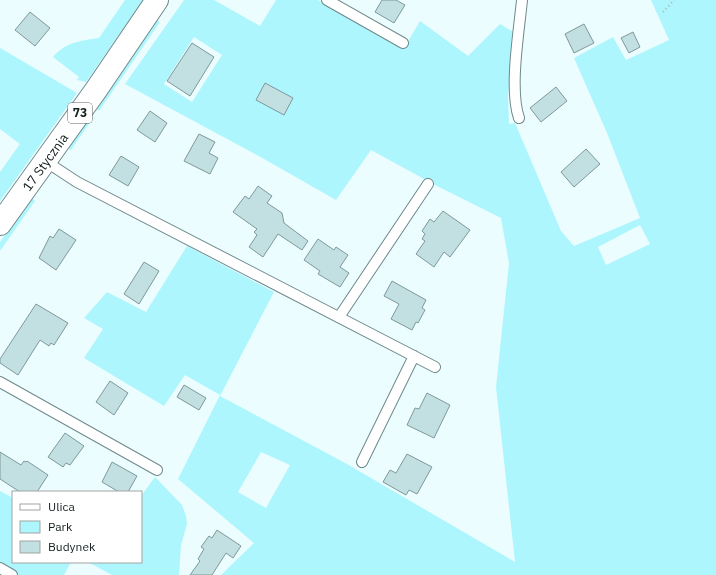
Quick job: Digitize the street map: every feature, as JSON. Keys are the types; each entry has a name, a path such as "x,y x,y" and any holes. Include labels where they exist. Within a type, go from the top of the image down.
{"main road":[{"name":"17 Stycznia","path":"0,224 157,0"}],"lane":[{"path":"327,0 403,43"},
{"path":"519,118 515,108 514,92 522,0"},
{"path":"45,161 77,182 435,367"},
{"path":"339,317 428,184"},
{"path":"362,462 414,356"},
{"path":"0,382 157,470"},
{"path":"0,568 12,575"}],"path":[{"path":"663,12 674,0"}],"green space":[{"path":"125,0 143,0 86,82 77,80 79,77 53,57 68,45 79,41 99,38"},
{"path":"184,0 214,0 260,26 276,0 318,0 404,48 420,21 468,56 500,24 515,33 508,96 509,124 515,123 561,231 574,246 640,218 607,133 574,58 613,37 626,60 669,40 651,0 716,0 716,575 221,575 254,543 178,479 220,395 185,375 164,406 84,358 103,329 84,318 107,292 146,312 187,246 274,292 220,396 347,464 515,562 496,387 509,263 501,218 435,185 371,150 336,200 257,155 125,84","holes":["194,37 222,55 192,102 164,84","640,225 650,244 606,265 598,247","261,452 290,465 266,508 238,492"]},
{"path":"157,20 160,22 99,111 95,107"},
{"path":"0,48 77,93 0,201 0,172 20,144 0,129"},
{"path":"89,116 93,118 71,150 67,147"},
{"path":"32,198 35,201 0,251 0,242"},
{"path":"155,477 182,505 187,524 181,545 179,575 112,575 90,563 142,563 142,495"},
{"path":"0,491 12,497 12,563 70,563 64,575 17,575 0,565"}],"building":[{"path":"382,0 396,0 405,5 394,23 375,12"},
{"path":"30,12 50,28 35,46 15,30"},
{"path":"584,24 594,43 574,53 565,34"},
{"path":"633,32 640,47 629,53 621,38"},
{"path":"192,43 214,57 190,96 167,81"},
{"path":"265,83 293,98 284,115 256,100"},
{"path":"556,87 567,101 541,122 530,108"},
{"path":"150,111 167,123 155,142 137,130"},
{"path":"199,134 215,142 209,153 218,158 210,174 184,161"},
{"path":"586,149 600,164 574,187 561,172"},
{"path":"121,156 139,167 128,186 109,175"},
{"path":"258,186 272,196 267,203 282,213 284,223 308,241 302,250 278,234 263,257 249,247 257,235 254,232 257,229 233,212 245,196 249,199"},
{"path":"443,211 470,230 450,257 444,252 434,267 416,254 425,241 422,239 425,234 422,231 430,219 434,222"},
{"path":"59,229 76,240 56,270 39,258 50,236 53,238"},
{"path":"318,239 334,250 336,247 348,255 340,267 349,273 340,287 318,274 320,271 304,260"},
{"path":"144,262 159,271 139,304 124,294"},
{"path":"392,281 426,300 422,308 425,310 418,323 416,322 412,330 391,319 399,304 384,296"},
{"path":"36,304 68,323 54,345 51,343 49,346 40,340 18,375 0,363 0,359"},
{"path":"110,381 128,393 114,415 96,402"},
{"path":"184,385 206,398 199,410 177,397"},
{"path":"427,393 450,405 434,438 407,425 415,408 419,409"},
{"path":"65,433 84,446 70,465 66,463 63,467 48,457"},
{"path":"0,452 21,465 24,461 27,461 48,475 38,491 18,491 0,479"},
{"path":"407,454 432,467 417,494 409,490 406,495 383,482 390,470 396,473"},
{"path":"112,462 137,476 129,491 117,491 102,482"},
{"path":"217,530 241,546 233,558 226,553 212,575 190,575 200,561 198,559 204,549 201,547 209,536 212,538"}]}
